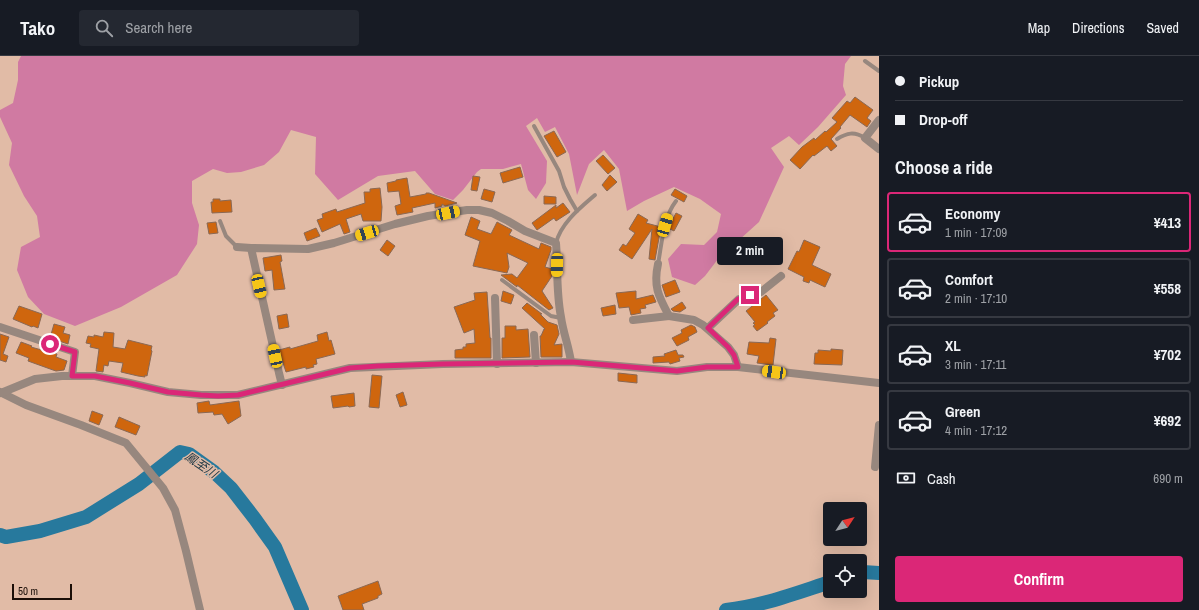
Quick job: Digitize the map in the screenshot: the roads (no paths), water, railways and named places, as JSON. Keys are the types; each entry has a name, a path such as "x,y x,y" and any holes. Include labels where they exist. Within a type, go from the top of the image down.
{"street":[{"path":"879,120 865,138 879,149"},
{"path":"237,247 308,249 428,216 467,210 492,212 525,231 556,243 557,290 561,318 572,362"},
{"path":"251,248 278,373 282,385"},
{"path":"658,264 656,276 657,290 669,316"},
{"path":"708,328 738,299 761,292 781,276"},
{"path":"495,298 497,364"},
{"path":"633,320 669,316 694,320 708,328 728,347 734,355 738,367"},
{"path":"0,327 75,352 72,376"},
{"path":"534,335 536,363"},
{"path":"1,392 35,379 95,376 168,392 201,395 238,395 350,368 443,364 572,362 677,371 707,367 738,367 879,383"},
{"path":"1,392 26,405 126,443 140,458 163,488 175,510 200,610"},
{"path":"875,466 879,425"}],"lane":[{"path":"865,61 879,71"},
{"path":"534,126 559,171 564,187 577,210"},
{"path":"837,139 850,134 859,134 865,138"},
{"path":"556,243 558,234 577,210 595,195"},
{"path":"658,264 665,225 672,206 676,201"},
{"path":"220,221 226,236 237,247"},
{"path":"502,280 551,316 561,318"}],"waterway":[{"name":"鳳至川","path":"0,535 6,537 40,531 86,517 139,484 180,452 189,454 214,472 231,488 255,519 275,547 302,610"},
{"name":"鳳至川","path":"867,572 879,573"},
{"name":"鳳至川","path":"726,610 766,602 823,584"}]}
